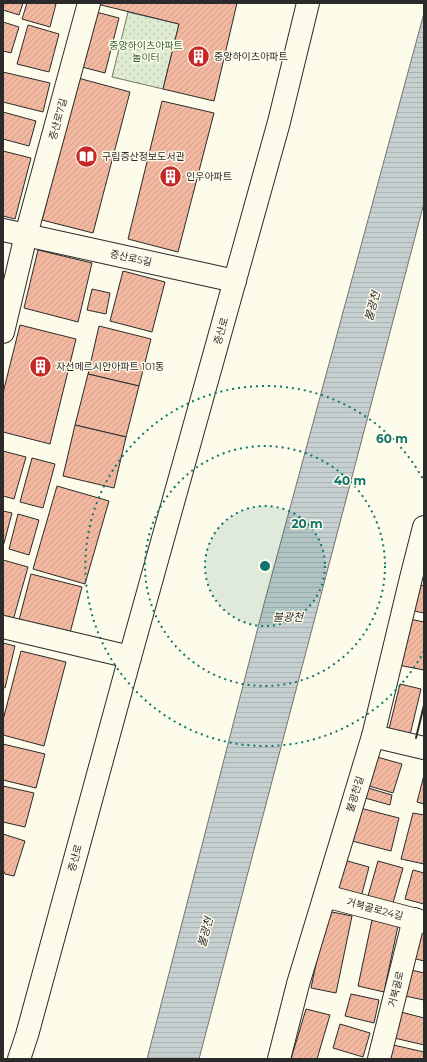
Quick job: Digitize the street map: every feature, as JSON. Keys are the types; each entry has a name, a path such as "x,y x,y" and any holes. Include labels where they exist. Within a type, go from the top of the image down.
{"street":[{"name":"증산로7길","path":"26,235 89,3"},
{"name":"증산로","path":"19,1059 27,1035 130,657 279,122 308,3"},
{"name":"증산로5길","path":"3,230 235,281"},
{"path":"3,332 26,235"},
{"name":"불광천길","path":"279,1059 298,984 373,736 424,527"},
{"path":"3,627 130,657"},
{"path":"373,736 424,748"},
{"name":"거북골로24길","path":"325,896 419,921"},
{"name":"거북골로","path":"378,1059 419,921"}],"green space":[{"name":"중앙하이츠아파트 놀이터","path":"128,12 179,24 163,89 112,77"}],"water":[{"name":"불광천","path":"424,13 424,203 199,1059 147,1059 264,604"}],"building":[{"path":"4,3 23,3 19,15 3,10"},
{"path":"27,3 56,4 50,27 22,19"},
{"name":"중앙하이츠아파트","path":"101,3 237,3 214,101 163,89 179,24 101,5"},
{"path":"96,12 119,18 105,73 82,67"},
{"path":"3,22 19,27 11,53 3,51"},
{"path":"28,25 59,34 49,72 17,64"},
{"path":"3,72 50,83 43,112 3,102"},
{"name":"구립증산정보도서관","path":"78,78 130,92 93,233 42,220"},
{"name":"인우아파트","path":"162,101 214,113 178,252 128,239"},
{"path":"3,112 36,121 29,146 3,139"},
{"path":"3,151 31,158 15,219 3,216"},
{"path":"38,250 92,263 78,322 24,308"},
{"path":"123,271 165,282 152,332 110,321"},
{"path":"92,289 110,293 106,314 87,310"},
{"name":"자선메르시안아파트 101동","path":"20,325 76,339 50,444 3,432 3,393"},
{"path":"99,326 151,339 139,386 88,374"},
{"path":"88,374 139,386 126,437 75,425"},
{"path":"75,425 126,437 114,488 63,476"},
{"path":"3,451 26,457 14,499 3,496"},
{"path":"32,458 55,464 43,508 20,502"},
{"path":"57,486 109,501 85,584 33,569"},
{"path":"3,511 12,513 3,547"},
{"path":"18,514 39,520 29,555 9,549"},
{"path":"3,560 28,567 12,624 3,622"},
{"path":"31,574 82,587 69,637 18,624"},
{"path":"421,585 424,586 424,613 414,611"},
{"path":"409,619 424,622 424,670 398,665"},
{"path":"3,643 15,646 5,688 3,687"},
{"path":"21,651 66,662 44,746 3,735 3,720"},
{"path":"400,684 421,689 410,735 389,729"},
{"path":"3,744 45,754 36,788 3,780"},
{"path":"377,757 402,764 393,793 369,786"},
{"path":"424,775 424,804 417,802"},
{"path":"3,786 34,793 25,827 3,822"},
{"path":"368,788 392,795 390,805 365,798"},
{"path":"360,808 399,818 391,851 352,841"},
{"path":"413,813 424,815 424,864 401,859"},
{"path":"3,834 25,841 14,876 5,874 3,870"},
{"path":"344,860 369,867 360,901 335,894"},
{"path":"378,861 403,868 393,903 368,896"},
{"path":"413,870 424,873 424,904 405,899"},
{"path":"327,911 352,916 336,993 311,988"},
{"path":"372,920 398,926 384,992 358,986"},
{"path":"418,931 424,933 424,961 412,958"},
{"path":"407,969 424,973 424,1000 400,995"},
{"path":"351,994 379,1000 374,1023 345,1016"},
{"path":"306,1009 330,1015 317,1059 291,1059"},
{"path":"397,1011 424,1018 424,1045 390,1037"},
{"path":"340,1024 370,1033 363,1057 333,1048"},
{"path":"389,1044 424,1052 424,1059 385,1059"}],"wall":[{"path":"416,738 424,705"}],"place":[{"name":"중앙하이츠아파트","path":"198,56"},
{"name":"구립증산정보도서관","path":"86,156"},
{"name":"인우아파트","path":"170,176"},
{"name":"자선메르시안아파트 101동","path":"40,366"}]}
